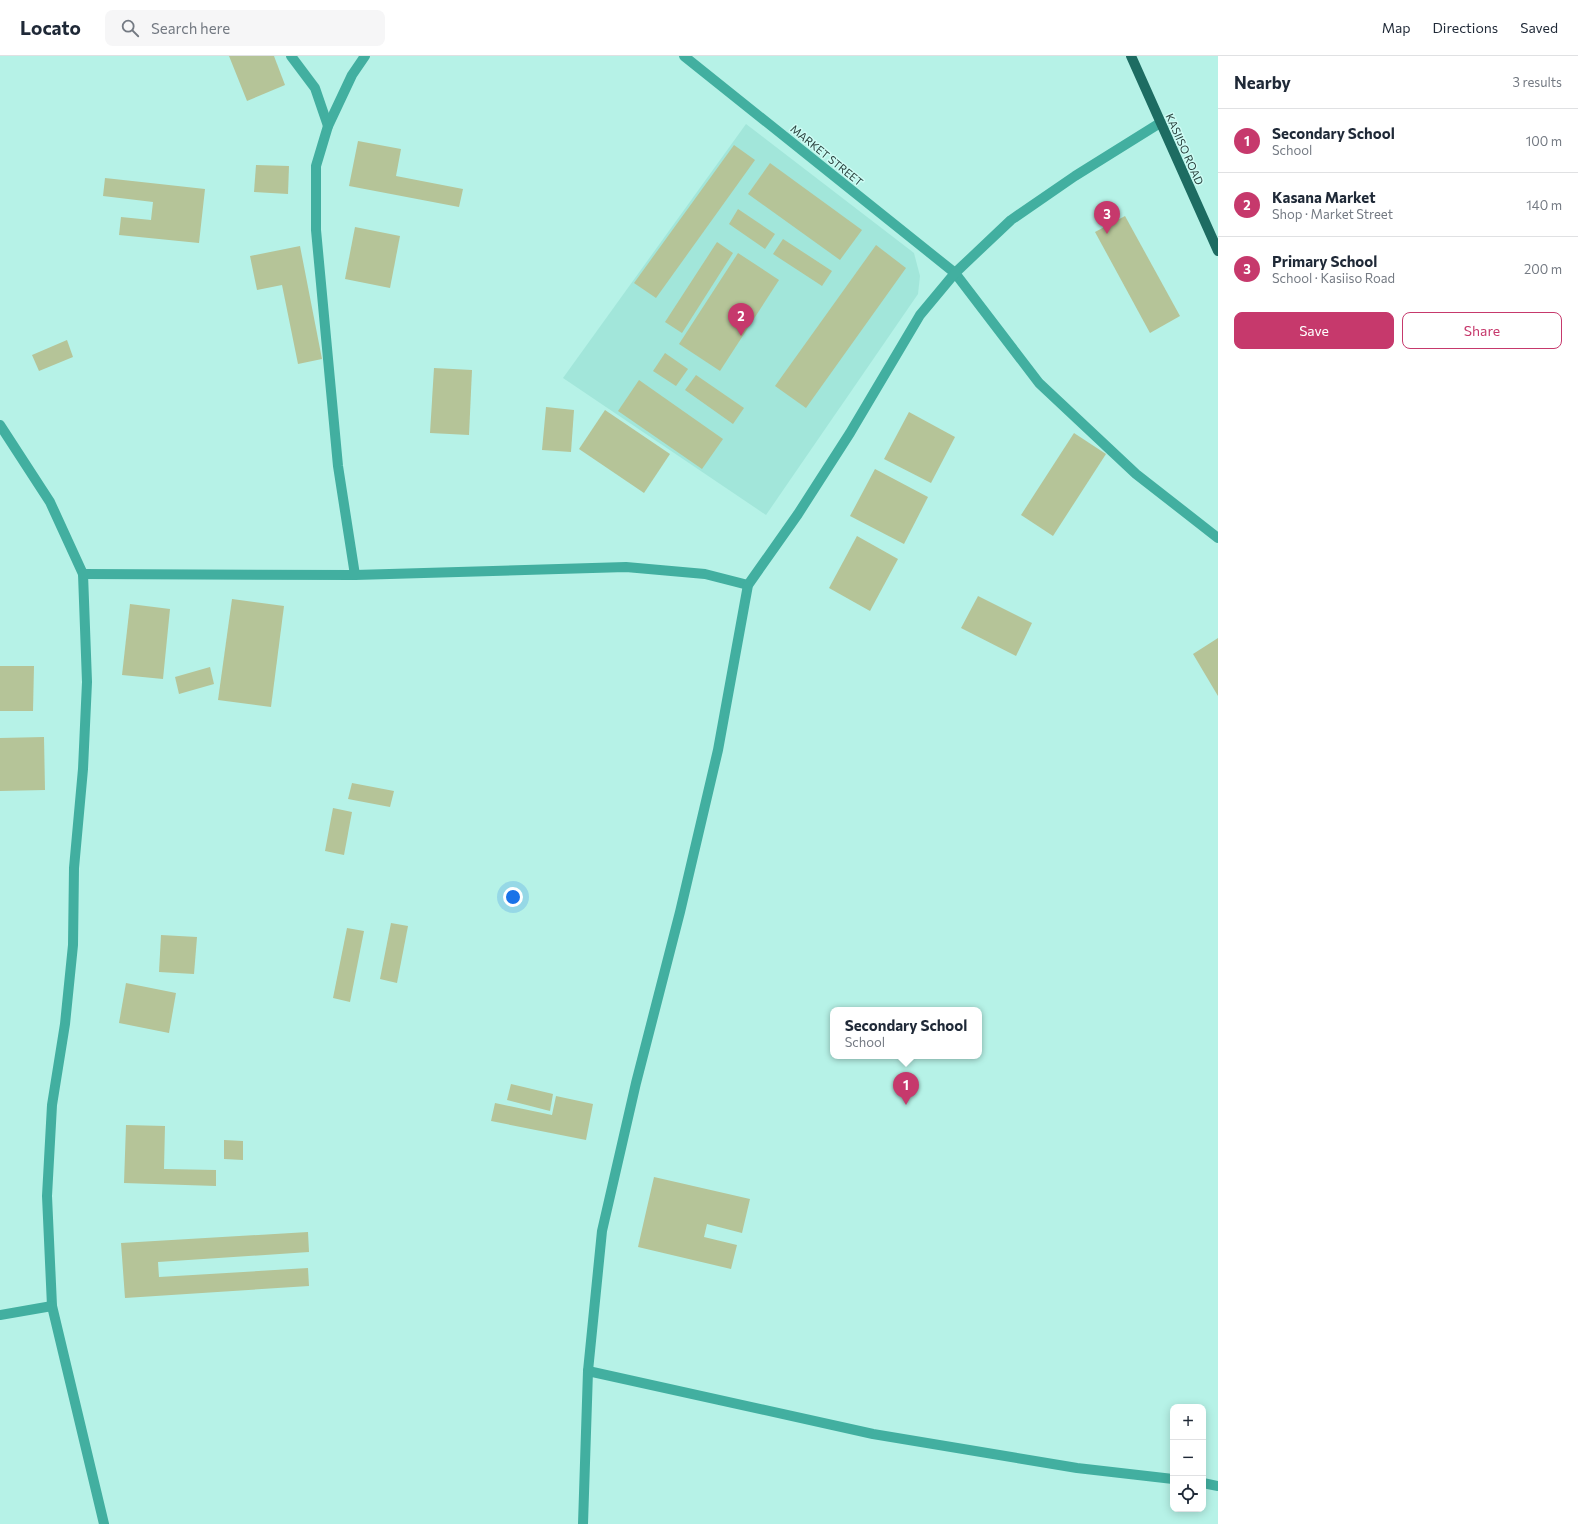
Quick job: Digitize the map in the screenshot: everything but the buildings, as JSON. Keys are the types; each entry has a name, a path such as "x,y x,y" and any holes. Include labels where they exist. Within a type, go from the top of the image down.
{"main road":[{"name":"KASIISO ROAD","path":"1132,56 1160,123 1218,251"}],"street":[{"path":"291,56 315,88 328,126"},
{"path":"355,575 338,466 316,230 316,166 328,126 352,75 365,56"},
{"name":"MARKET STREET","path":"684,56 955,273 1039,383 1136,474 1218,538"},
{"path":"583,1524 588,1371 602,1231 636,1082 680,912 718,750 748,585 802,508 850,433 920,315 955,273 1012,220 1075,176 1160,123"},
{"path":"0,425 50,502 83,574 87,682 83,769 74,868 73,945 65,1024 52,1105 47,1196 52,1306 104,1524"},
{"path":"83,574 355,575 626,567 705,574 748,585"},
{"path":"0,1315 52,1306"},
{"path":"588,1371 873,1434 1077,1468 1170,1479"},
{"path":"1206,1484 1218,1486"}],"shaded area":[{"path":"746,124 914,253 920,276 918,294 766,515 563,378"}],"place":[{"name":"Primary School","path":"1107,234"},
{"name":"Kasana Market","path":"741,336"},
{"name":"Secondary School","path":"906,1105"}]}
